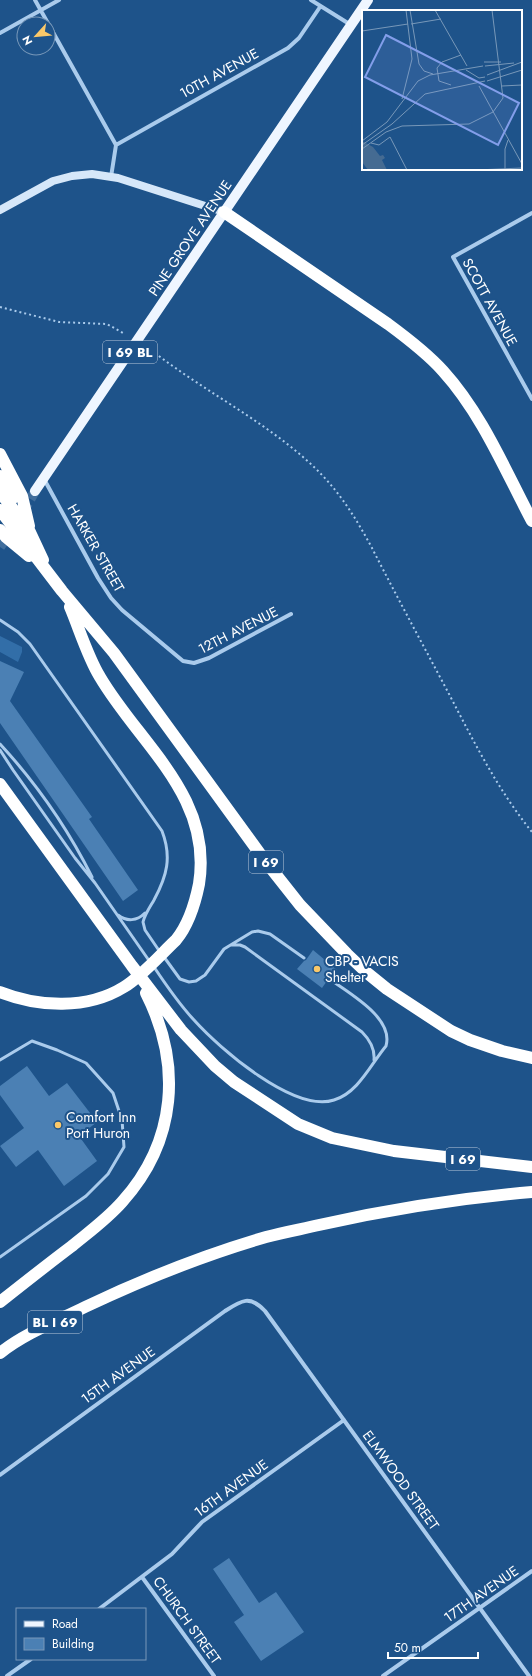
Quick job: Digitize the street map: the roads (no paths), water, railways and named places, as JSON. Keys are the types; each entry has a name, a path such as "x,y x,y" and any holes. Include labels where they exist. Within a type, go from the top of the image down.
{"highway":[{"path":"224,212 388,324 410,341 442,370 463,396 482,426 532,521"},
{"path":"0,454 22,496 29,526"},
{"path":"0,476 29,526 46,571"},
{"path":"0,492 29,530 37,544"},
{"name":"I 69","path":"0,510 62,592 114,653 281,880 300,904 347,954 387,989 451,1031 470,1040 502,1051 532,1058"},
{"path":"0,530 12,543 46,571"},
{"path":"0,992 36,1003 54,1004 108,996 124,987 181,934 195,903 199,882 200,861 198,836 190,807 176,780 99,675 70,606 62,592"},
{"path":"0,784 123,952 150,994 164,1040 170,1083 168,1108 161,1135 149,1164 122,1202 103,1221 0,1302"},
{"name":"I 69","path":"150,994 215,1066 234,1082 309,1130 345,1141 394,1151 532,1167"},
{"name":"BL I 69","path":"0,1353 35,1331 111,1294 207,1256 267,1237 340,1220 428,1204 486,1196 532,1192"}],"main road":[{"name":"PINE GROVE AVENUE","path":"35,491 368,0"}],"street":[{"path":"35,0 116,145 111,177"},
{"path":"0,33 59,0"},
{"path":"311,0 351,26"},
{"name":"10TH AVENUE","path":"116,145 288,48 299,38 320,7"},
{"path":"0,210 62,178 83,174 111,177 224,212"},
{"name":"SCOTT AVENUE","path":"532,213 453,257 532,399"},
{"name":"HARKER STREET","path":"44,479 98,578 111,598 122,610 183,661 194,663"},
{"name":"12TH AVENUE","path":"194,663 209,658 291,614"},
{"name":"ELMWOOD STREET","path":"252,1300 265,1311 529,1676"},
{"name":"15TH AVENUE","path":"0,1475 224,1311 242,1301 252,1300"},
{"name":"16TH AVENUE","path":"100,1608 172,1554 202,1522 344,1420"},
{"name":"17TH AVENUE","path":"383,1676 532,1571"},
{"name":"CHURCH STREET","path":"142,1578 214,1676"},
{"path":"7,1676 30,1660"}],"lane":[{"path":"0,620 18,632 30,644 162,831 167,849 167,868 162,885 143,922 145,930 176,975 180,979 189,982 200,979 219,954 252,932 265,932 304,958"},
{"path":"0,744 19,765 75,844 95,883"},
{"path":"0,750 75,858 95,883 165,983 194,1020 228,1053 268,1081 304,1100 325,1102 344,1096 358,1084 386,1046 387,1042 388,1036 383,1023 376,1014 331,980"},
{"path":"116,914 122,918 133,920 142,916 148,910"},
{"path":"230,946 240,945 245,947 362,1032 372,1046 374,1052 373,1062"},
{"path":"0,1060 32,1041 86,1063 113,1093 122,1120 124,1147 108,1174 86,1196 0,1257"}],"tunnel":[{"path":"23,512 35,491"},
{"path":"0,547 10,532"}],"place":[{"name":"CBP - VACIS Shelter","path":"317,969"},
{"name":"Comfort Inn Port Huron","path":"58,1125"}]}
